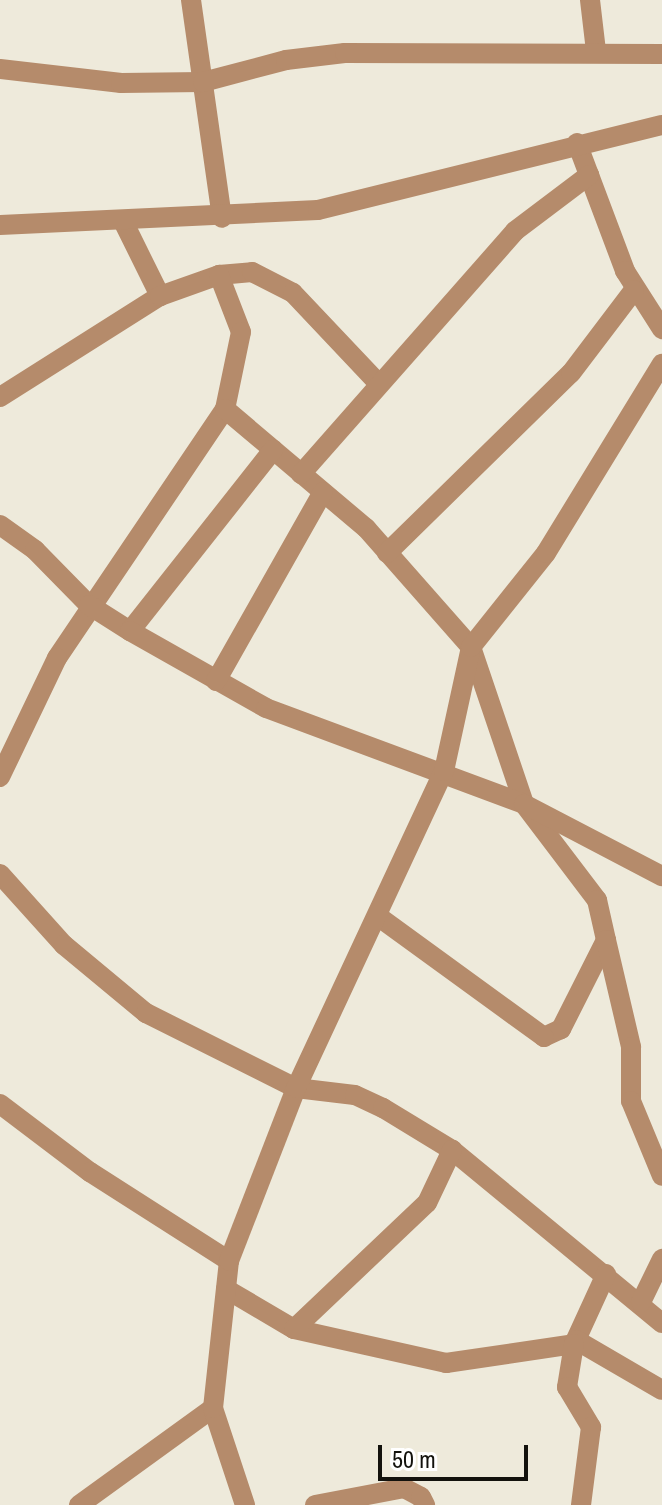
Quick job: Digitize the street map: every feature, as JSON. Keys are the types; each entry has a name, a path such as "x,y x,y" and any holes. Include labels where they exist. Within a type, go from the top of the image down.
{"street":[{"path":"191,0 222,218"},
{"path":"590,0 596,51"},
{"path":"0,69 121,83 203,82 310,56 596,51 662,54"},
{"path":"0,225 222,218 318,210 577,143 662,125"},
{"path":"577,143 634,290 662,329"},
{"path":"301,474 515,231 589,175"},
{"path":"123,221 160,296"},
{"path":"0,397 160,296 219,275 252,272 293,293 378,383"},
{"path":"0,777 20,727 89,605 225,409 241,332 219,275"},
{"path":"387,553 571,373 634,290"},
{"path":"245,1505 213,1408 229,1261 296,1088 380,918 444,771 471,647 546,553 662,364"},
{"path":"225,409 323,492 387,553 471,647 524,804 597,900 631,1047 631,1101 662,1176"},
{"path":"130,631 273,450"},
{"path":"216,681 323,492"},
{"path":"0,525 35,550 89,605 266,708 444,771 524,804 662,876"},
{"path":"0,874 64,945 146,1013 296,1088 355,1095 452,1150 641,1302 662,1323"},
{"path":"380,918 544,1037 561,1029 606,940"},
{"path":"0,1104 90,1172 229,1261"},
{"path":"294,1329 421,1210 452,1150"},
{"path":"641,1302 662,1259"},
{"path":"581,1505 591,1427 567,1387 575,1342 606,1274"},
{"path":"226,1289 294,1329 446,1363 575,1342 662,1390"},
{"path":"79,1505 213,1408"},
{"path":"315,1505 404,1488 421,1497 425,1505"}]}
